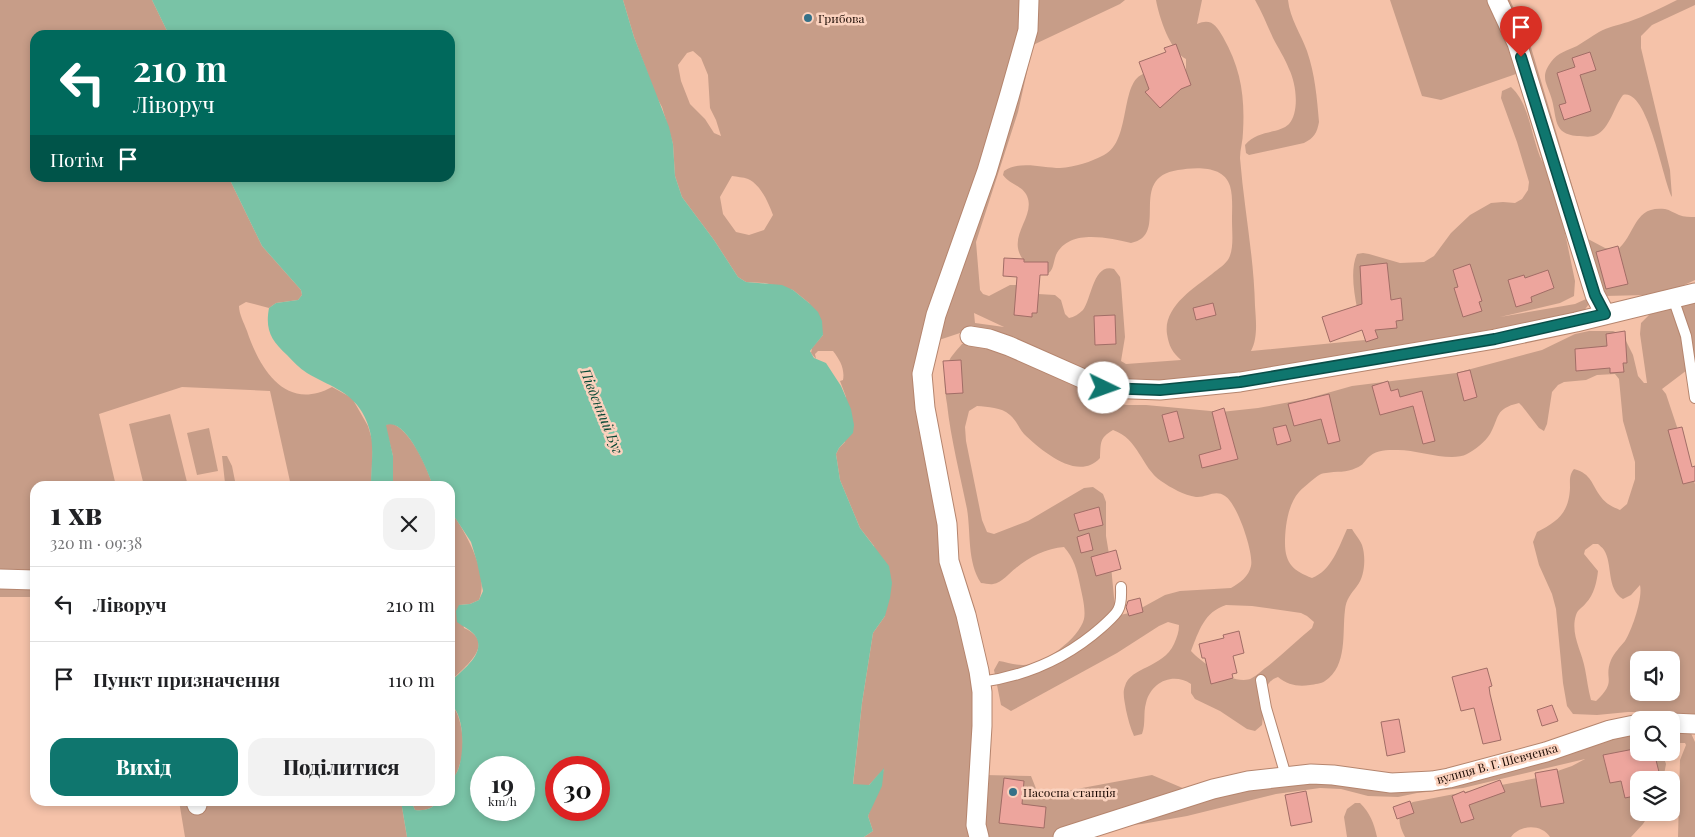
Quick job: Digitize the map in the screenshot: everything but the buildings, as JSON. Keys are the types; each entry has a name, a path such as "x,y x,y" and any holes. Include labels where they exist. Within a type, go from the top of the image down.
{"street":[{"path":"980,837 976,825 982,726 981,682 976,653 949,561 947,524 925,408 922,374 936,315 987,171 1009,97 1028,30 1029,0"},
{"path":"1498,0 1517,43 1595,295 1605,314"},
{"path":"970,336 989,339 1009,346 1104,388 1160,390 1240,382 1495,339 1695,293"},
{"path":"0,578 30,580"},
{"path":"1680,723 1695,724"},
{"name":"вулиця В. Г. Шевченка","path":"1062,837 1213,789 1248,781 1286,776 1333,775 1391,783 1432,781 1519,759 1610,730 1630,726"}],"lane":[{"path":"1673,298 1686,336 1695,398"},
{"path":"981,682 1000,680 1020,674 1063,655 1085,642 1118,611 1122,596 1121,587"},
{"path":"1260,680 1266,708 1286,776"}],"shaded area":[{"path":"0,0 152,0 167,30 30,30 30,182 231,182 262,246 301,290 302,295 298,300 276,303 269,308 246,302 239,306 252,346 267,372 288,391 301,394 316,393 332,387 352,398 368,426 373,443 371,481 290,481 270,391 182,387 99,414 115,481 30,481 30,597 0,597"},
{"path":"623,0 1024,0 1022,20 919,376 972,647 978,837 864,837 873,831 868,816 884,769 869,785 853,785 862,703 873,633 885,616 874,546 860,528 840,480 836,454 845,442 846,397 840,381 843,380 843,368 833,351 818,351 815,354 816,359 811,353 812,348 823,335 809,303 793,290 765,283 746,282 738,277 714,240 682,197 675,176 673,144 662,107 634,37","holes":["693,51 701,58 708,75 710,108 721,136 714,133 705,119 690,104 681,81 678,65 687,53","732,176 748,179 757,185 764,194 773,215 764,230 749,235 736,232 723,214 720,197"]},
{"path":"1036,0 1125,0 1033,45 1018,112 976,242 980,290 983,294 989,296 1010,285 1019,285 1038,294 1055,295 1061,300 1065,314 1069,318 1083,310 1097,276 1102,271 1114,269 1120,277 1121,284 1125,337 1121,361 1126,364 1181,360 1170,345 1167,324 1170,315 1181,299 1222,266 1231,254 1232,203 1231,190 1227,179 1215,171 1200,168 1178,170 1163,175 1154,184 1151,195 1148,229 1142,238 1131,243 1101,237 1080,238 1070,241 1056,255 1052,269 1046,275 1035,271 1021,256 1018,238 1029,205 1027,196 1003,175 1004,171 1017,166 1032,165 1060,168 1083,164 1104,155 1113,148 1119,137 1129,96 1133,85 1139,77 1153,73 1186,77 1186,59 1180,55 1170,41 1156,0 1202,0 1197,24 1210,22 1215,26 1229,49 1238,72 1243,106 1243,135 1240,158 1253,269 1256,318 1256,335 1251,351 1365,340 1357,308 1354,285 1353,273 1357,254 1369,254 1400,263 1424,262 1434,256 1451,233 1470,215 1491,203 1515,203 1522,199 1528,190 1529,182 1501,98 1502,91 1511,87 1518,94 1527,113 1543,163 1516,74 1441,100 1422,96 1390,0 1510,0 1530,44 1588,239 1605,248 1617,250 1628,237 1636,222 1647,212 1655,209 1665,209 1681,216 1695,217 1695,280 1680,287 1647,295 1604,296 1589,304 1583,312 1570,315 1221,379 1153,383 1102,380 972,329 936,341","holes":["1564,228 1586,299 1575,304 1500,317 1560,303 1574,296 1575,281","974,313 1004,327 975,323"]},
{"path":"1255,0 1288,0 1291,14 1307,51 1312,68 1319,122 1315,135 1304,143 1249,155 1246,153 1245,145 1262,134 1280,129 1289,124 1296,105 1295,89 1286,61"},
{"path":"1677,0 1695,0 1695,5 1652,25 1641,36 1641,48 1670,170 1672,197 1654,137 1640,106 1632,97 1623,95 1601,132 1586,137 1569,135 1557,124 1545,77 1547,68 1559,54 1577,46 1602,30 1641,17"},
{"path":"1695,301 1695,364 1662,389 1666,394 1695,484 1695,714 1680,713 1680,711 1630,711 1597,715 1573,714 1567,706 1556,609 1552,594 1539,565 1533,542 1537,532 1561,516 1569,497 1571,476 1574,469 1588,477 1605,502 1620,510 1627,504 1635,479 1635,462 1623,421 1619,379 1615,374 1597,375 1586,380 1564,382 1558,385 1552,392 1547,424 1544,431 1539,428 1519,403 1501,411 1488,437 1480,446 1467,454 1452,457 1404,450 1382,451 1373,454 1353,470 1324,473 1302,489 1292,503 1285,537 1285,550 1292,566 1300,573 1312,578 1319,575 1334,558 1347,529 1352,529 1363,550 1363,572 1360,582 1346,603 1341,658 1332,675 1322,683 1306,686 1289,684 1278,677 1272,680 1265,691 1262,725 1255,731 1247,729 1220,711 1195,699 1191,693 1191,684 1177,679 1170,679 1153,689 1145,707 1142,734 1134,736 1126,710 1124,689 1128,680 1133,675 1155,663 1169,652 1176,639 1179,625 1168,622 1117,653 1011,711 1001,705 994,670 999,661 1016,665 1030,664 1059,650 1081,627 1084,619 1084,606 1073,560 1064,547 1051,549 1032,557 996,583 981,583 977,575 971,557 967,509 951,431 945,385 948,363 962,344 973,343 995,350 1113,402 1126,405 1221,412 1258,408 1306,399 1352,386 1456,373 1542,350 1575,334 1589,331 1613,331 1623,335 1633,355 1638,376 1644,383 1647,383 1640,334 1641,323 1650,314","holes":["977,406 1003,410 1014,419 1024,434 1040,448 1060,461 1081,467 1091,465 1100,458 1103,438 1113,430 1129,440 1154,475 1169,486 1182,493 1196,497 1218,493 1225,496 1235,508 1244,529 1251,560 1248,573 1231,588 1180,591 1165,595 1134,612 1120,615 1115,608 1106,536 1106,502 1103,494 1093,487 1084,488 1028,521 994,534 987,532 982,520 966,441 965,427 969,411","1593,544 1598,544 1607,556 1612,583 1618,595 1623,599 1631,595 1640,585 1641,591 1631,629 1611,660 1608,684 1603,694 1596,701 1591,700 1584,662 1574,629 1577,613 1589,600 1595,588 1598,575 1598,571 1584,554 1585,550","1226,605 1252,606 1301,613 1314,622 1312,628 1252,678 1245,680 1237,679 1229,677 1211,667 1191,651 1207,617 1212,612"]},
{"path":"170,414 187,481 143,481 129,424"},
{"path":"391,423 405,433 417,450 431,481 393,481 393,456 385,425"},
{"path":"209,428 218,471 197,475 187,433"},
{"path":"222,456 227,456 232,466 235,481 225,481"},
{"path":"455,518 469,541 479,566 481,578 482,590 479,600 470,604 459,605 464,628 474,634 478,641 478,648 470,662 455,677"},
{"path":"455,710 461,728 463,743 455,777"},
{"path":"1680,729 1690,731 1695,742 1695,837 1678,837 1678,821 1680,821 1680,760 1686,745 1685,743 1680,743"},
{"path":"1630,731 1630,761 1665,761 1666,764 1665,771 1630,771 1630,821 1645,821 1631,837 1550,837 1542,830 1531,827 1520,830 1511,837 1405,837 1400,826 1400,816 1403,808 1413,802 1537,778 1572,766 1585,759 1463,788 1398,797 1368,796 1341,789 1320,788 1276,794 1187,816 1142,824 1106,827 1271,780 1382,786"},
{"path":"984,775 1031,776 1039,796 1152,775 1192,792 1052,837 987,837 981,816"},
{"path":"1355,803 1360,803 1369,814 1377,837 1347,837 1344,817 1347,809"},
{"path":"180,806 402,806 407,837 185,837"},
{"path":"413,806 433,806 425,810 415,810"}],"water":[{"name":"Південний Буг","path":"152,0 623,0 634,37 669,127 673,144 675,176 682,197 714,240 738,277 746,282 782,285 793,290 818,312 822,321 823,335 810,351 814,358 826,363 841,386 851,409 854,425 853,433 836,454 840,480 860,528 889,566 892,583 885,616 873,633 862,703 853,784 869,785 884,768 882,786 868,816 873,831 864,837 407,837 402,806 413,806 415,810 425,810 433,806 455,806 455,776 461,760 462,734 461,724 455,709 455,677 471,662 478,650 476,637 457,622 456,611 459,605 470,604 479,600 483,591 471,542 455,518 455,481 431,481 421,458 408,437 401,429 394,425 386,425 393,456 393,481 371,481 370,431 362,412 351,399 338,389 301,369 281,350 273,339 268,323 269,308 276,303 298,300 302,295 301,290 262,246 231,182 455,182 455,30 167,30"}],"place":[{"name":"Грибова","path":"808,18"},
{"name":"Насосна станція","path":"1013,792"}],"route":[{"path":"1104,388 1160,390 1240,382 1495,339 1605,314 1595,295 1521,57"}]}
